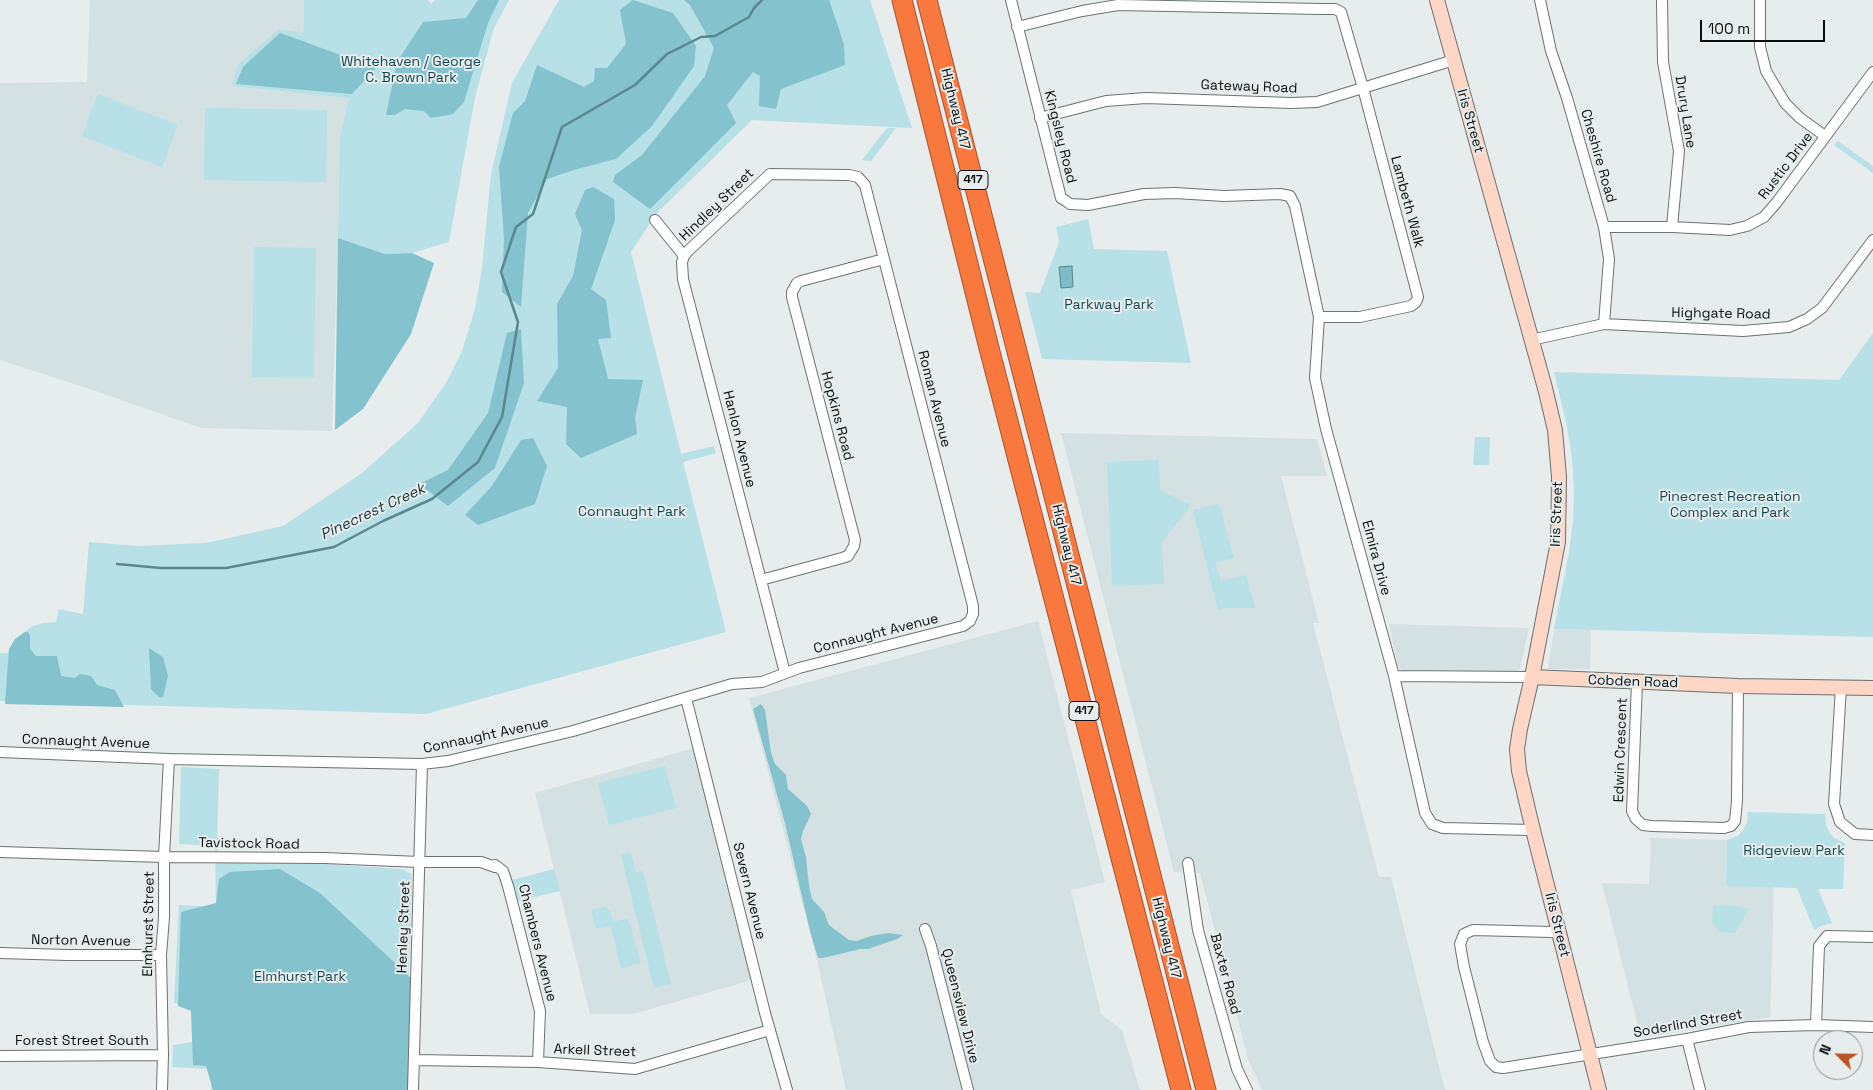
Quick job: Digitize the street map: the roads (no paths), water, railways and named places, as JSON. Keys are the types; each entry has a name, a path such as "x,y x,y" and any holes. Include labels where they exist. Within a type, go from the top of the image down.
{"highway":[{"name":"417","path":"902,0 1181,1090"},
{"name":"Highway 417","path":"927,0 1206,1090"}],"street":[{"name":"Kingsley Road","path":"1011,0 1061,198 1070,204 1088,205 1144,194 1175,193 1224,196 1280,194 1290,196 1291,199"},
{"name":"Iris Street","path":"1437,0 1555,430 1559,477 1558,542 1517,749 1519,771 1533,830 1599,1090"},
{"name":"Cheshire Road","path":"1540,0 1550,51 1567,98 1604,227 1609,259 1604,324"},
{"name":"Drury Lane","path":"1662,0 1663,62 1679,151 1672,227"},
{"path":"1760,0 1760,47 1766,71 1785,103 1800,118 1825,136"},
{"name":"Lambeth Walk","path":"1018,27 1082,11 1118,6 1335,9 1341,12 1418,297 1411,306 1360,317 1319,317"},
{"name":"Gateway Road","path":"1040,118 1106,101 1146,98 1317,102 1454,60"},
{"name":"Rustic Drive","path":"1604,227 1672,227 1730,230 1746,226 1764,217 1873,72"},
{"name":"Hindley Street","path":"684,256 770,174 849,175 858,177"},
{"name":"Roman Avenue","path":"858,177 865,185 973,606 973,614 970,621 963,626"},
{"name":"Elmira Drive","path":"1291,199 1295,206 1319,317 1316,378 1326,429 1394,676 1425,813 1432,824 1443,828 1533,830"},
{"path":"655,220 684,256"},
{"name":"Highgate Road","path":"1531,340 1604,324 1743,331 1790,328 1822,308 1873,240"},
{"path":"1864,253 1873,259"},
{"name":"Hanlon Avenue","path":"684,256 682,269 684,279 785,673"},
{"name":"Hopkins Road","path":"761,580 848,556 854,546 855,540 792,292 797,283 801,281 884,259"},
{"name":"Connaught Avenue","path":"0,752 170,759 422,764 448,761 573,731 737,683 762,682 811,664 963,626"},
{"name":"Cobden Road","path":"1394,676 1532,677 1738,686 1873,688"},
{"name":"Edwin Crescent","path":"1637,682 1632,810 1636,819 1643,824 1652,826 1724,828 1731,826 1735,821 1737,800 1738,686"},
{"path":"1841,687 1834,804 1840,822 1855,834 1873,835"},
{"name":"Severn Avenue","path":"686,698 787,1090"},
{"name":"Elmhurst Street","path":"162,1090 161,955 170,759"},
{"name":"Henley Street","path":"413,1090 422,764"},
{"name":"Tavistock Road","path":"0,852 164,857 325,858 419,862 481,862 495,867 495,865"},
{"name":"Baxter Road","path":"1188,863 1198,930 1237,1069 1247,1090"},
{"name":"Chambers Avenue","path":"495,865 503,870 508,886 540,1011 538,1062"},
{"name":"Queensview Drive","path":"925,929 968,1090"},
{"name":"Soderlind Street","path":"1559,930 1552,932 1473,930 1464,934 1460,944 1464,967 1486,1052 1496,1067 1509,1068 1749,1027 1816,1025 1873,1027"},
{"path":"1816,1025 1819,946 1827,936 1873,937"},
{"name":"Norton Avenue","path":"0,953 161,955"},
{"name":"Arkell Street","path":"414,1060 538,1062 635,1068 770,1030"},
{"path":"1687,1039 1700,1090"},
{"name":"Forest Street South","path":"0,1056 163,1054"}],"waterway":[{"name":"Pinecrest Creek","path":"117,564 161,568 226,568 334,547 383,521 432,499 478,462 502,417 518,322 501,272 516,227 533,214 562,127 635,85 667,54 701,37 715,36 749,17 762,0"}],"park label":[{"name":"Whitehaven / George C. Brown Park","path":"411,70"},
{"name":"Parkway Park","path":"1109,305"},
{"name":"Pinecrest Recreation Complex and Park","path":"1730,506"},
{"name":"Connaught Park","path":"632,512"},
{"name":"Ridgeview Park","path":"1794,851"},
{"name":"Elmhurst Park","path":"300,977"}]}
